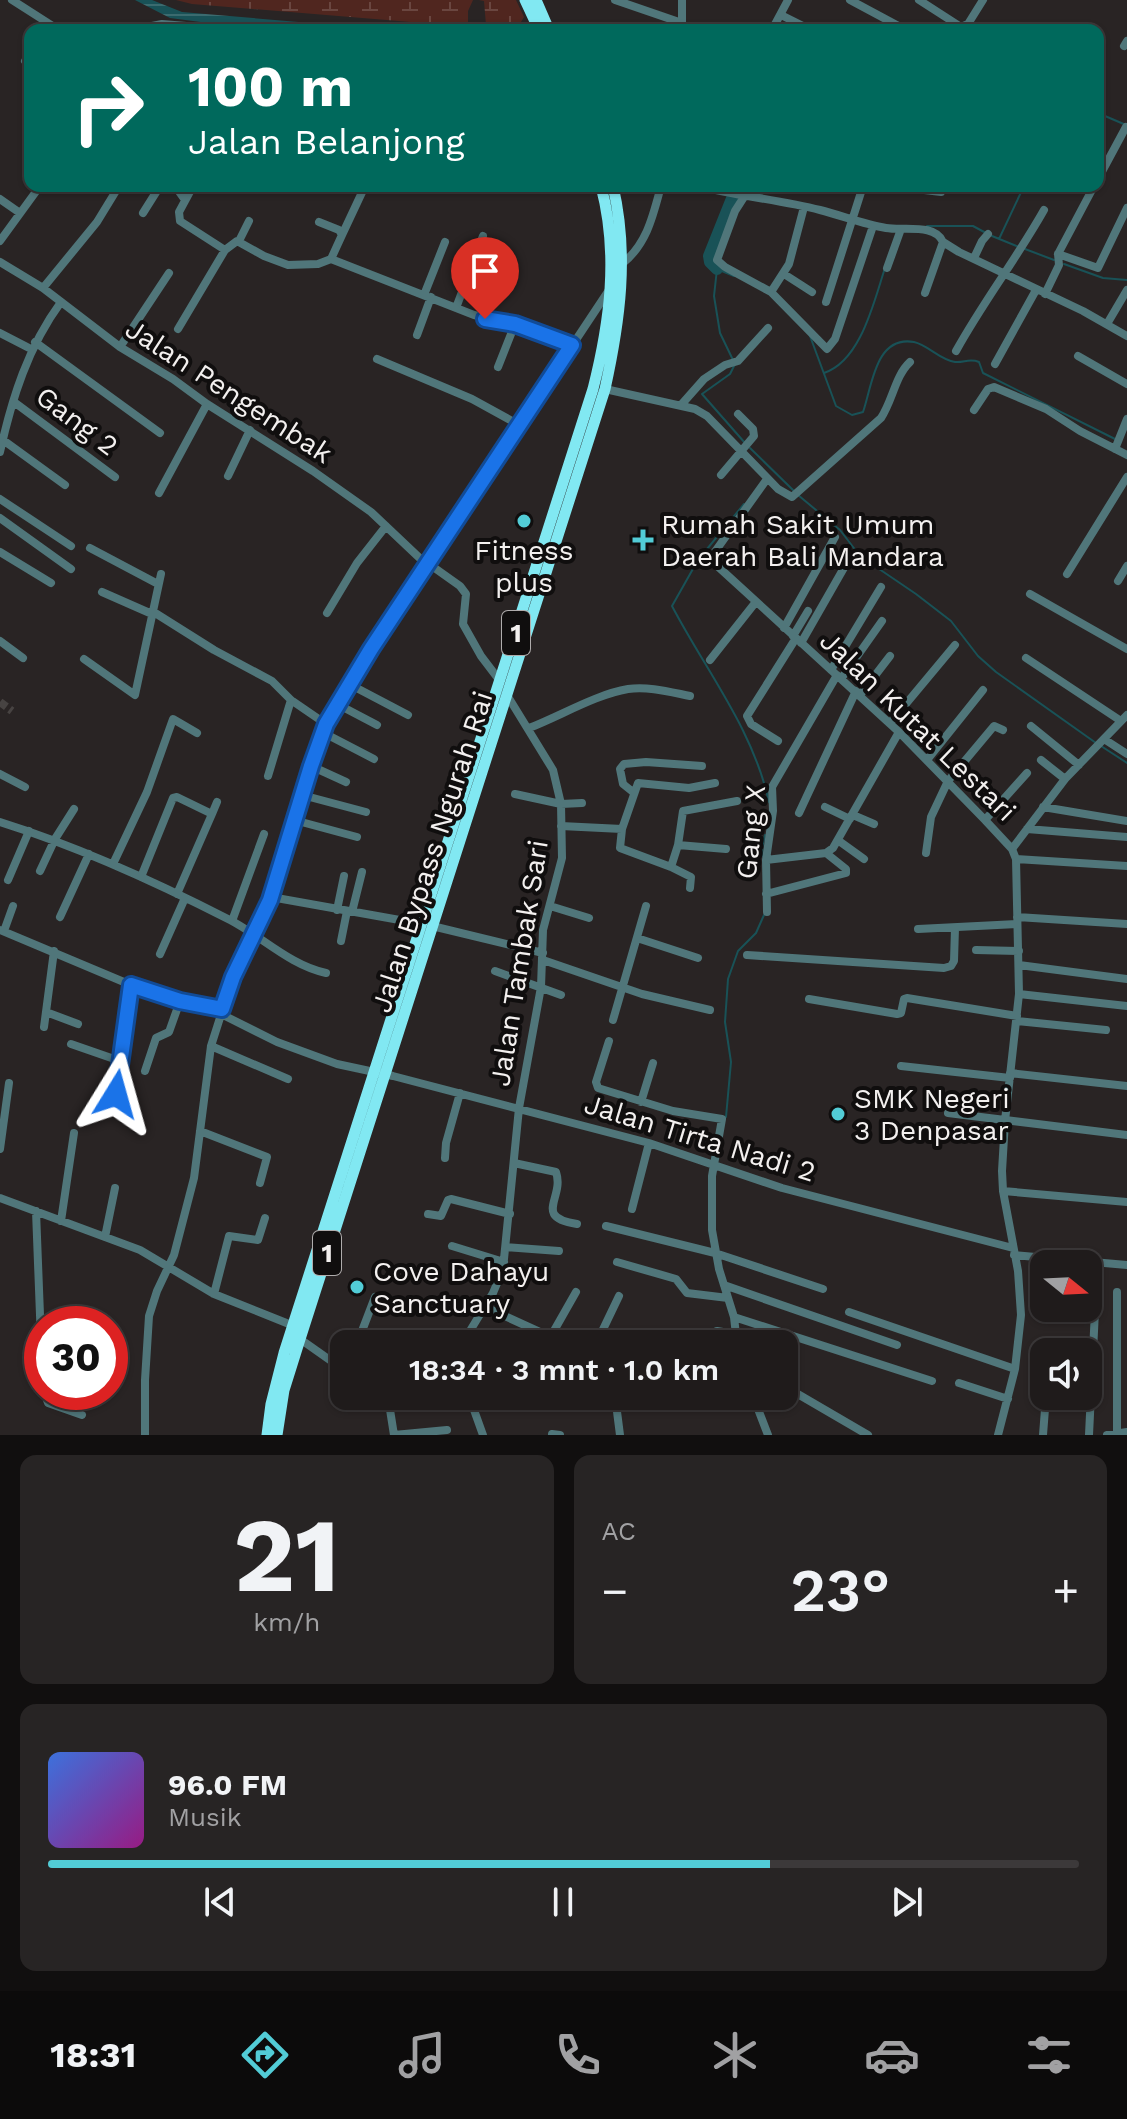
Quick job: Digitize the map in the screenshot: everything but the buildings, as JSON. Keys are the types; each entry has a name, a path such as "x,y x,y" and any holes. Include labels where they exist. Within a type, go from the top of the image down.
{"highway":[{"path":"525,0 534,24"},
{"path":"536,0 546,24"},
{"name":"Jalan Bypass Ngurah Rai","path":"427,925 507,695 593,389 607,321 610,289 611,251 602,192"},
{"name":"Jalan Bypass Ngurah Rai","path":"277,1435 284,1390 500,682 527,616 605,389 616,336 622,264 614,192"},
{"name":"Jalan Bypass Ngurah Rai","path":"267,1435 277,1380 380,1073"}],"street":[{"path":"12,0 47,24"},
{"path":"615,0 675,24"},
{"path":"682,0 682,24"},
{"path":"776,24 788,0"},
{"path":"850,0 895,24"},
{"path":"919,0 956,24"},
{"path":"968,24 983,0"},
{"path":"781,15 799,24"},
{"path":"1104,168 1126,127"},
{"path":"0,241 36,192"},
{"path":"43,288 88,234 115,192"},
{"path":"143,213 156,192"},
{"path":"179,192 185,200"},
{"path":"190,192 179,212 180,221 225,250"},
{"path":"331,259 362,192"},
{"path":"622,264 646,236 659,192"},
{"path":"727,192 804,207 873,226 933,231 942,237 943,242 925,293"},
{"path":"826,302 861,192"},
{"path":"995,364 1059,265 1058,254 1091,192"},
{"path":"743,197 717,260 771,292 823,347 829,348 849,303 873,226"},
{"path":"0,199 20,213"},
{"path":"771,292 784,274 804,207"},
{"path":"1058,254 1098,268 1127,208"},
{"path":"956,351 1044,210"},
{"path":"239,241 249,221"},
{"path":"319,222 339,230 342,235"},
{"path":"887,268 901,229"},
{"path":"974,258 988,234"},
{"path":"456,308 483,236"},
{"path":"178,329 225,250 239,241 280,263 318,264 331,259 485,319 515,324 572,345"},
{"path":"417,335 445,242"},
{"path":"943,242 1127,336"},
{"name":"Jalan Pengembak","path":"0,262 43,288 120,347 361,505 428,564 464,590 467,598 462,611 463,624 500,682"},
{"path":"120,347 169,273"},
{"path":"784,274 812,292"},
{"path":"145,1435 149,1316 169,1268 194,1178 211,1046 233,977 271,897 324,728 349,684 610,289"},
{"path":"1107,324 1127,290"},
{"path":"0,452 4,415 14,402 33,345 61,302"},
{"path":"586,324 592,319 607,321"},
{"path":"498,367 515,324"},
{"path":"681,405 697,385 725,365 738,361 768,328"},
{"path":"0,333 33,345 160,433"},
{"path":"1078,356 1127,384"},
{"path":"377,359 472,399 521,426"},
{"path":"605,389 681,405 707,416 744,448 765,477 792,497 881,418 890,404 900,374 910,362"},
{"path":"974,410 988,389 994,387 1046,409 1127,455"},
{"name":"Gang 2","path":"14,402 115,477"},
{"path":"159,493 207,404"},
{"path":"721,475 754,431 738,414"},
{"path":"1115,447 1127,419"},
{"path":"228,476 250,430"},
{"path":"3,440 65,485"},
{"name":"Jalan Kutat Lestari","path":"765,477 713,559 755,603 890,723 1014,854 1019,994 1005,1121 1003,1191 1021,1315 1015,1369 998,1435"},
{"path":"1067,574 1127,477"},
{"path":"0,499 71,546"},
{"path":"0,518 71,569"},
{"path":"327,613 357,563 386,526"},
{"path":"784,628 835,537"},
{"path":"90,548 158,584"},
{"path":"0,552 51,583"},
{"path":"778,741 751,724 747,716 797,639 817,616 845,566"},
{"path":"1118,581 1127,566"},
{"path":"84,659 135,695 161,574"},
{"path":"837,675 881,587"},
{"path":"102,592 152,613 272,681 324,728 374,759"},
{"path":"1030,594 1127,649"},
{"path":"710,660 755,603"},
{"path":"799,604 817,616"},
{"path":"797,639 808,611"},
{"path":"837,675 882,621"},
{"path":"0,641 23,658"},
{"path":"890,723 955,645"},
{"path":"799,813 858,693 890,656"},
{"path":"1026,658 1124,718 1065,779 1027,829 1014,854 1127,866"},
{"name":"Gang X","path":"767,912 766,860 773,811 772,787 837,675"},
{"path":"349,684 408,715"},
{"path":"529,728 603,696 629,689 644,688 690,696"},
{"path":"927,760 983,690"},
{"name":"Jalan Tambak Sari","path":"470,1330 499,1280 504,1262 519,1108 541,987 543,930 562,858 561,804 553,770 507,695"},
{"path":"268,776 291,700"},
{"path":"337,704 377,725"},
{"path":"113,864 147,792 173,719 197,733"},
{"path":"926,853 931,817 948,781 994,726 1003,730"},
{"path":"1031,726 1079,765"},
{"path":"766,860 826,853 839,841 899,732"},
{"path":"1100,743 1127,754"},
{"path":"1041,760 1065,779"},
{"path":"633,792 623,784 620,769 624,764 646,762 702,766"},
{"path":"311,766 346,782"},
{"path":"985,820 1027,773"},
{"path":"0,774 25,787"},
{"path":"690,888 691,877 622,850 619,845 622,829 633,792 640,782 689,788 715,783"},
{"path":"515,794 561,804 582,803"},
{"path":"302,795 366,812"},
{"path":"141,877 175,797 212,814"},
{"path":"671,867 684,810 737,801"},
{"path":"160,954 217,802"},
{"path":"825,807 874,824"},
{"path":"1043,807 1127,821"},
{"path":"40,871 74,809"},
{"path":"294,820 357,837"},
{"path":"0,822 55,839 113,864 232,921 307,967 326,973"},
{"path":"561,826 622,829"},
{"path":"1027,829 1127,837"},
{"path":"8,880 29,831"},
{"path":"232,921 264,834"},
{"path":"839,841 864,859"},
{"path":"678,845 726,849"},
{"path":"766,894 846,873 845,868 826,853"},
{"path":"60,917 89,854"},
{"path":"345,911 362,872"},
{"path":"341,941 345,911 344,876"},
{"path":"271,897 427,925 543,956 621,987 692,1008 710,1010"},
{"path":"2,931 13,906"},
{"path":"550,906 589,918"},
{"path":"613,1020 646,906"},
{"path":"918,929 1017,920 1127,924"},
{"path":"747,955 944,968 954,961 955,928"},
{"name":"Jalan Tirta Nadi 2","path":"2,931 131,985 222,1012 314,1057 649,1143 782,1188 1030,1255"},
{"path":"637,938 698,958"},
{"path":"976,950 1019,951"},
{"path":"44,1027 54,951"},
{"path":"1019,965 1127,979"},
{"path":"495,971 561,995"},
{"path":"116,1094 131,985"},
{"path":"1019,994 1127,1006"},
{"path":"809,999 897,1014 901,1013 904,999 907,998 1017,1019 1106,1030"},
{"path":"145,1071 155,1040 169,1032 180,1001"},
{"path":"46,1012 78,1024"},
{"path":"609,1041 597,1085 641,1102 696,1117 722,1119 711,1212 715,1253 735,1330"},
{"path":"71,1044 120,1061"},
{"path":"211,1046 288,1079"},
{"path":"641,1102 653,1063"},
{"path":"901,1066 1127,1086"},
{"path":"0,1149 9,1083"},
{"path":"445,1158 460,1093"},
{"path":"948,1113 1127,1135"},
{"path":"200,1131 267,1157 260,1183"},
{"path":"61,1221 74,1133"},
{"path":"632,1209 649,1143"},
{"path":"514,1163 556,1172 554,1216 560,1221 577,1224"},
{"path":"105,1237 115,1188"},
{"path":"1003,1191 1127,1202"},
{"path":"0,1198 140,1250 214,1294 294,1326"},
{"path":"428,1214 441,1216 451,1199 510,1214"},
{"path":"36,1211 40,1306"},
{"path":"214,1294 229,1236 258,1240 265,1218"},
{"path":"606,1226 715,1253 823,1289"},
{"path":"452,1246 504,1262"},
{"path":"506,1247 559,1251"},
{"path":"617,1262 675,1278 687,1293 728,1298"},
{"name":"Jalan Tirta Nadi 2","path":"1102,1264 1127,1265"},
{"path":"724,1285 897,1345"},
{"path":"554,1330 576,1292"},
{"path":"1117,1292 1110,1434 1127,1432"},
{"path":"603,1330 619,1296"},
{"path":"362,1330 375,1297"},
{"path":"447,1299 483,1309 536,1330"},
{"path":"849,1312 1015,1369"},
{"path":"734,1317 932,1381"},
{"path":"1089,1435 1094,1322"},
{"path":"300,1339 330,1360"},
{"path":"959,1383 1008,1399"},
{"path":"798,1394 868,1435"},
{"path":"68,1410 82,1415"},
{"path":"391,1410 394,1435 447,1430"},
{"path":"474,1410 483,1435"},
{"path":"617,1410 620,1435"},
{"path":"760,1410 768,1435"},
{"path":"1043,1435 1045,1410"}],"green space":[{"path":"176,0 473,0 468,11 468,24 192,4"},
{"path":"479,0 516,0 524,17 520,24 486,24 484,1"}],"water":[{"path":"135,0 152,0 182,12 323,24 216,24 170,18"}],"waterway":[{"path":"1104,116 1126,125"},
{"path":"717,269 709,256 735,192"},
{"path":"999,239 1021,192"},
{"path":"927,226 973,226 986,233"},
{"path":"992,236 1019,247"},
{"path":"1025,249 1054,260"},
{"path":"1064,264 1103,278 1127,280"},
{"path":"824,373 837,366 857,343 871,313 885,268"},
{"path":"733,360 720,333 714,296 717,269 734,276"},
{"path":"810,336 836,406 852,415 863,412 883,354 901,342 914,342 950,361 979,362 983,373 1117,440"},
{"path":"734,366 730,374 702,394 745,443"},
{"path":"750,448 794,491"},
{"path":"798,495 840,530 860,556 951,621 978,656 996,672 1096,743"},
{"path":"744,504 698,560 672,606 740,725 762,775 769,802"},
{"path":"1101,746 1127,763"},
{"path":"763,856 765,835"},
{"path":"726,1117 731,1062 725,1022 728,979 738,951 756,933 764,915"}],"tunnel":[{"path":"0,702 12,711"}],"place":[{"name":"Fitness plus","path":"524,521"},
{"name":"Rumah Sakit Umum Daerah Bali Mandara","path":"643,540"},
{"name":"SMK Negeri 3 Denpasar","path":"838,1114"},
{"name":"Cove Dahayu Sanctuary","path":"357,1287"}],"route":[{"path":"116,1094 131,985 180,1001 222,1009 233,977 270,900 326,724 371,649 572,345 515,324 485,319"}]}
